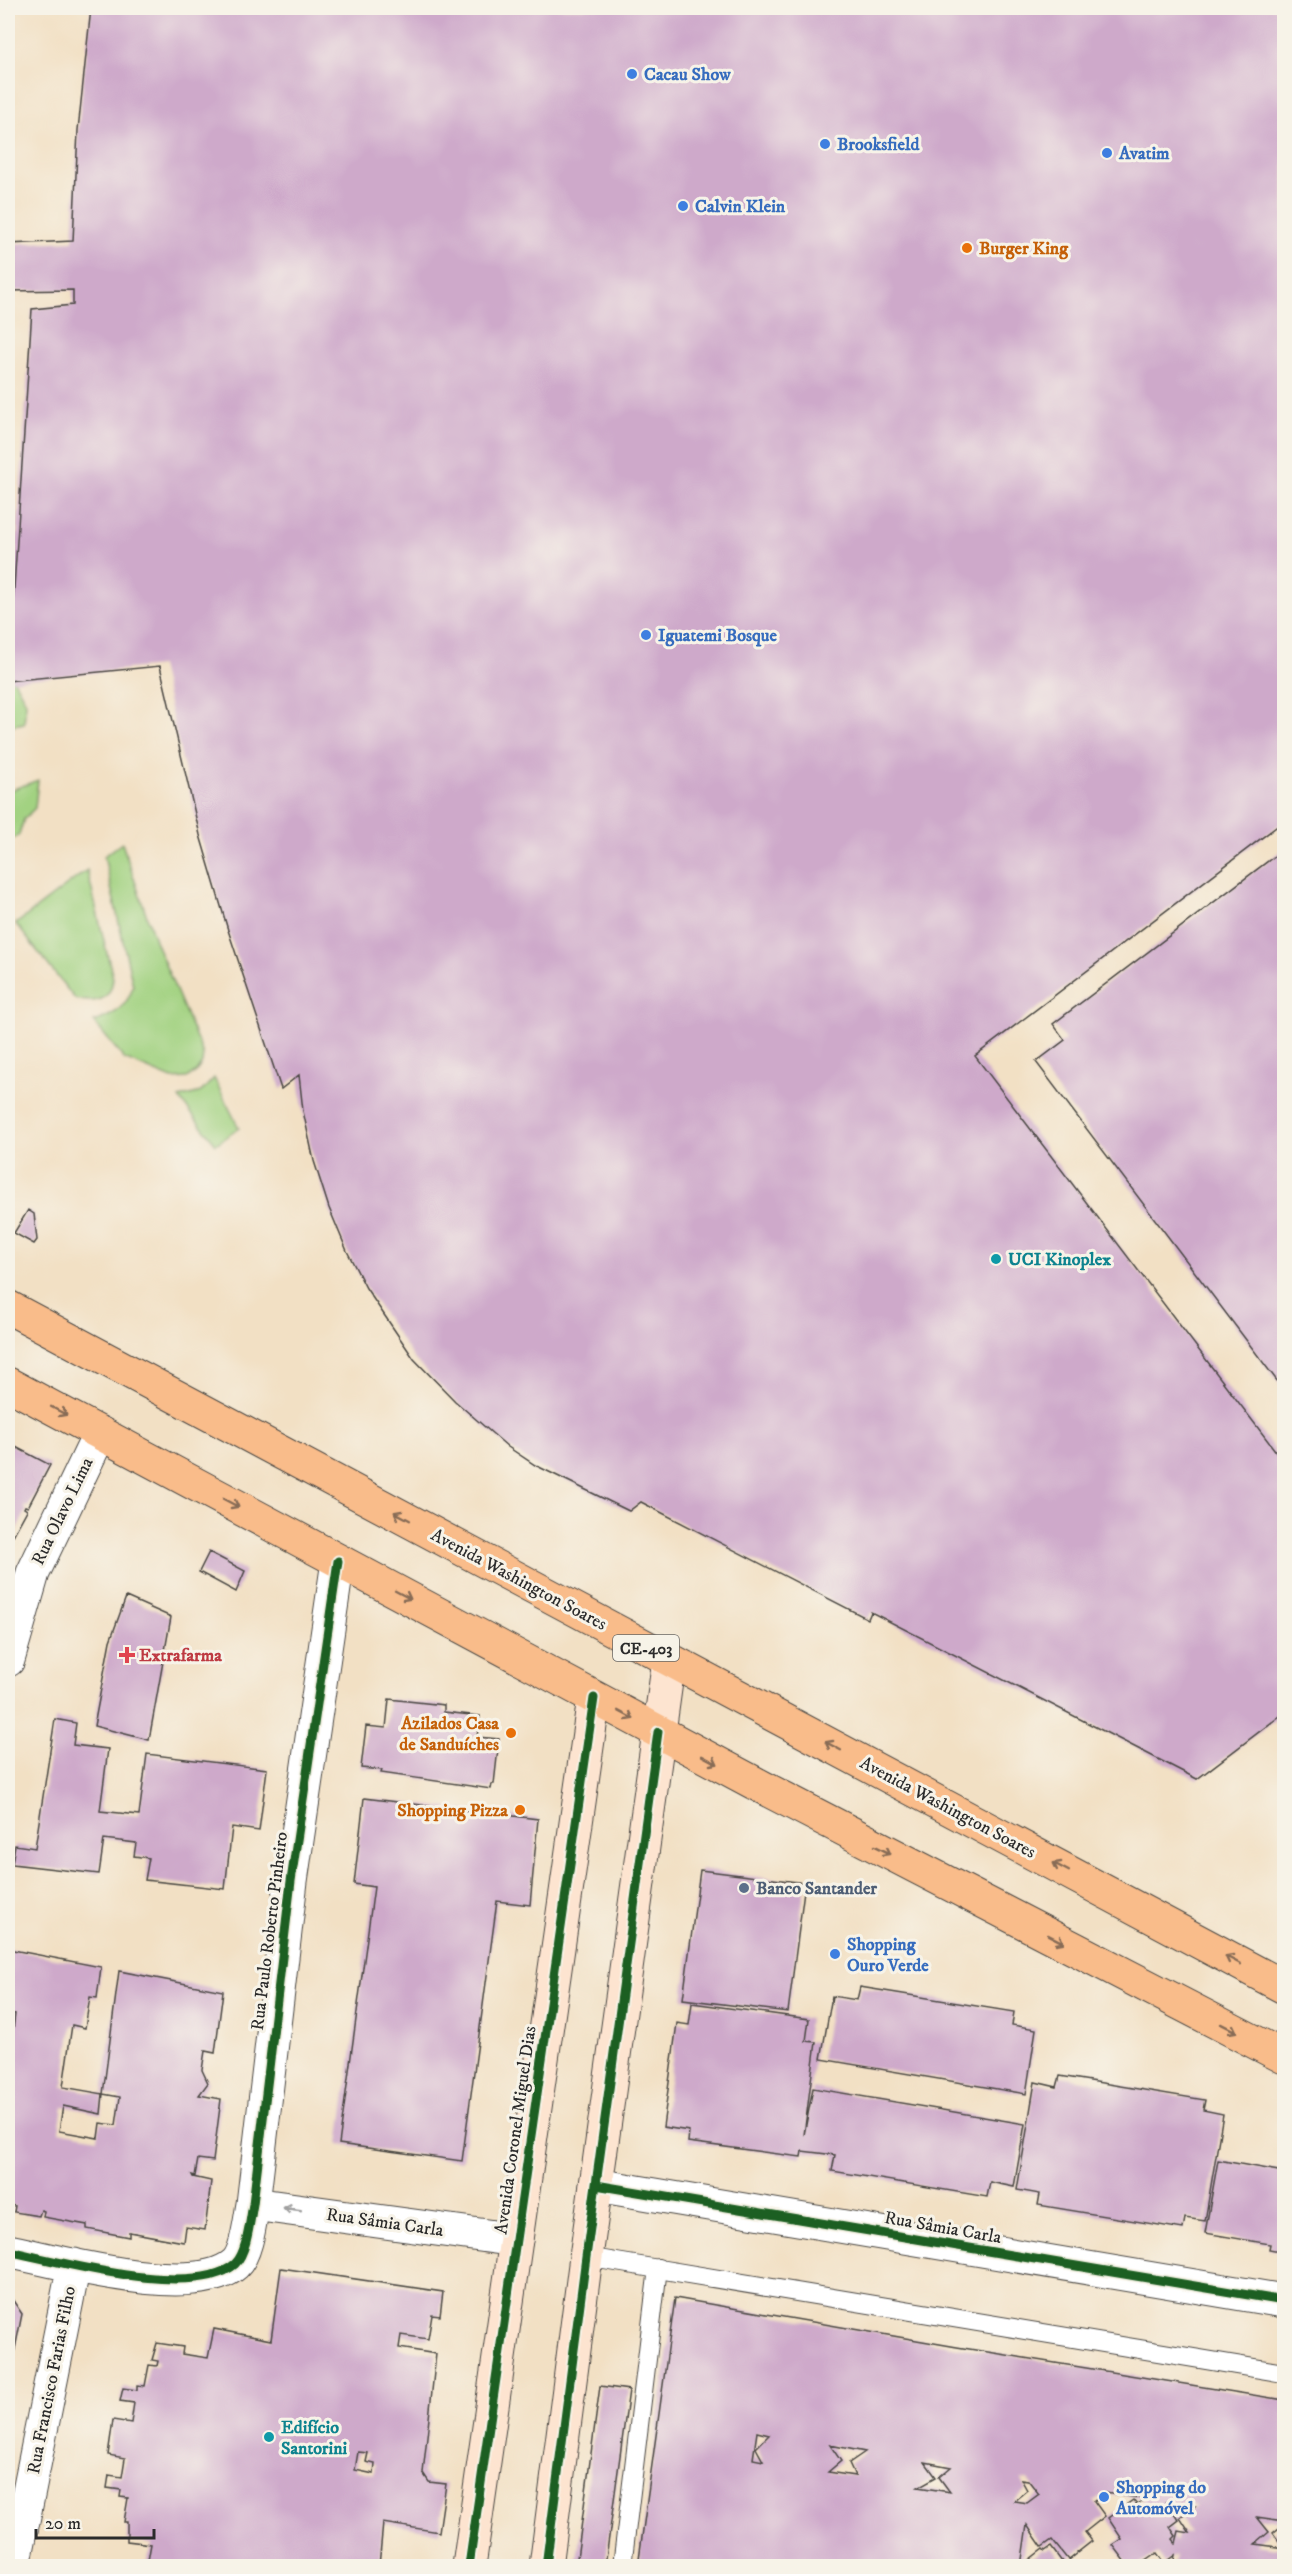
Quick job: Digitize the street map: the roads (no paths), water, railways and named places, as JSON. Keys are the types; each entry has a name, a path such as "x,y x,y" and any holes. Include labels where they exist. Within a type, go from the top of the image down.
{"main road":[{"name":"Avenida Washington Soares","path":"8,1307 1284,1987"},
{"path":"8,1384 658,1732 1284,2057"},
{"path":"546,2566 586,2257 669,1660"},
{"name":"Avenida Coronel Miguel Dias","path":"469,2566 594,1698"}],"street":[{"name":"Rua Olavo Lima","path":"8,1660 33,1573 100,1433"},
{"name":"Rua Paulo Roberto Pinheiro","path":"74,2265 147,2278 200,2278 217,2275 236,2263 247,2240 291,1881 338,1561"},
{"name":"Rua Sâmia Carla","path":"596,2185 1284,2301"},
{"name":"Rua Sâmia Carla","path":"253,2204 516,2240"},
{"path":"8,2251 74,2265"},
{"name":"Rua Francisco Farias Filho","path":"14,2566 74,2265"}],"lane":[{"path":"586,2257 1284,2373"},
{"path":"622,2566 658,2268"}],"place":[{"name":"Cacau Show","path":"632,74"},
{"name":"Brooksfield","path":"825,144"},
{"name":"Avatim","path":"1107,153"},
{"name":"Calvin Klein","path":"683,206"},
{"name":"Burger King","path":"967,248"},
{"name":"Iguatemi Bosque","path":"646,635"},
{"name":"UCI Kinoplex","path":"996,1259"},
{"name":"Extrafarma","path":"127,1655"},
{"name":"Azilados Casa de Sanduíches","path":"511,1733"},
{"name":"Shopping Pizza","path":"520,1810"},
{"name":"Banco Santander","path":"744,1888"},
{"name":"Shopping Ouro Verde","path":"835,1954"},
{"name":"Edifício Santorini","path":"269,2437"},
{"name":"Shopping do Automóvel","path":"1104,2497"}]}
